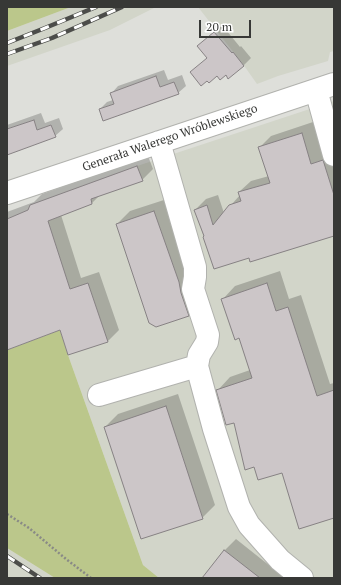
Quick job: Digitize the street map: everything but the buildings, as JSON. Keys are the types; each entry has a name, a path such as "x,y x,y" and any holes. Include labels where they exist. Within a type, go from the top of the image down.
{"street":[{"name":"Generała Walerego Wróblewskiego","path":"7,193 325,87"},
{"path":"325,87 334,155"},
{"path":"159,142 195,267 193,289 208,335 207,342 199,355 197,366 214,429 239,507 254,531 280,560 302,578"},
{"path":"99,395 197,366"}],"path":[{"path":"7,514 29,528 91,578"}],"shaded area":[{"path":"71,7 156,7 110,30 7,66 7,31"},
{"path":"198,7 334,7 334,51 330,52 328,61 257,84"},
{"path":"334,101 334,578 159,578 143,565 60,330 48,301 28,210 30,205 137,166"},
{"path":"7,548 55,578 7,578"}],"green space":[{"path":"7,7 71,7 7,31"},
{"path":"60,330 143,565 159,578 55,578 7,548 7,350"}],"railway":[{"path":"7,43 96,7"},
{"path":"7,54 52,38 122,7"},
{"path":"7,556 40,578"}]}
